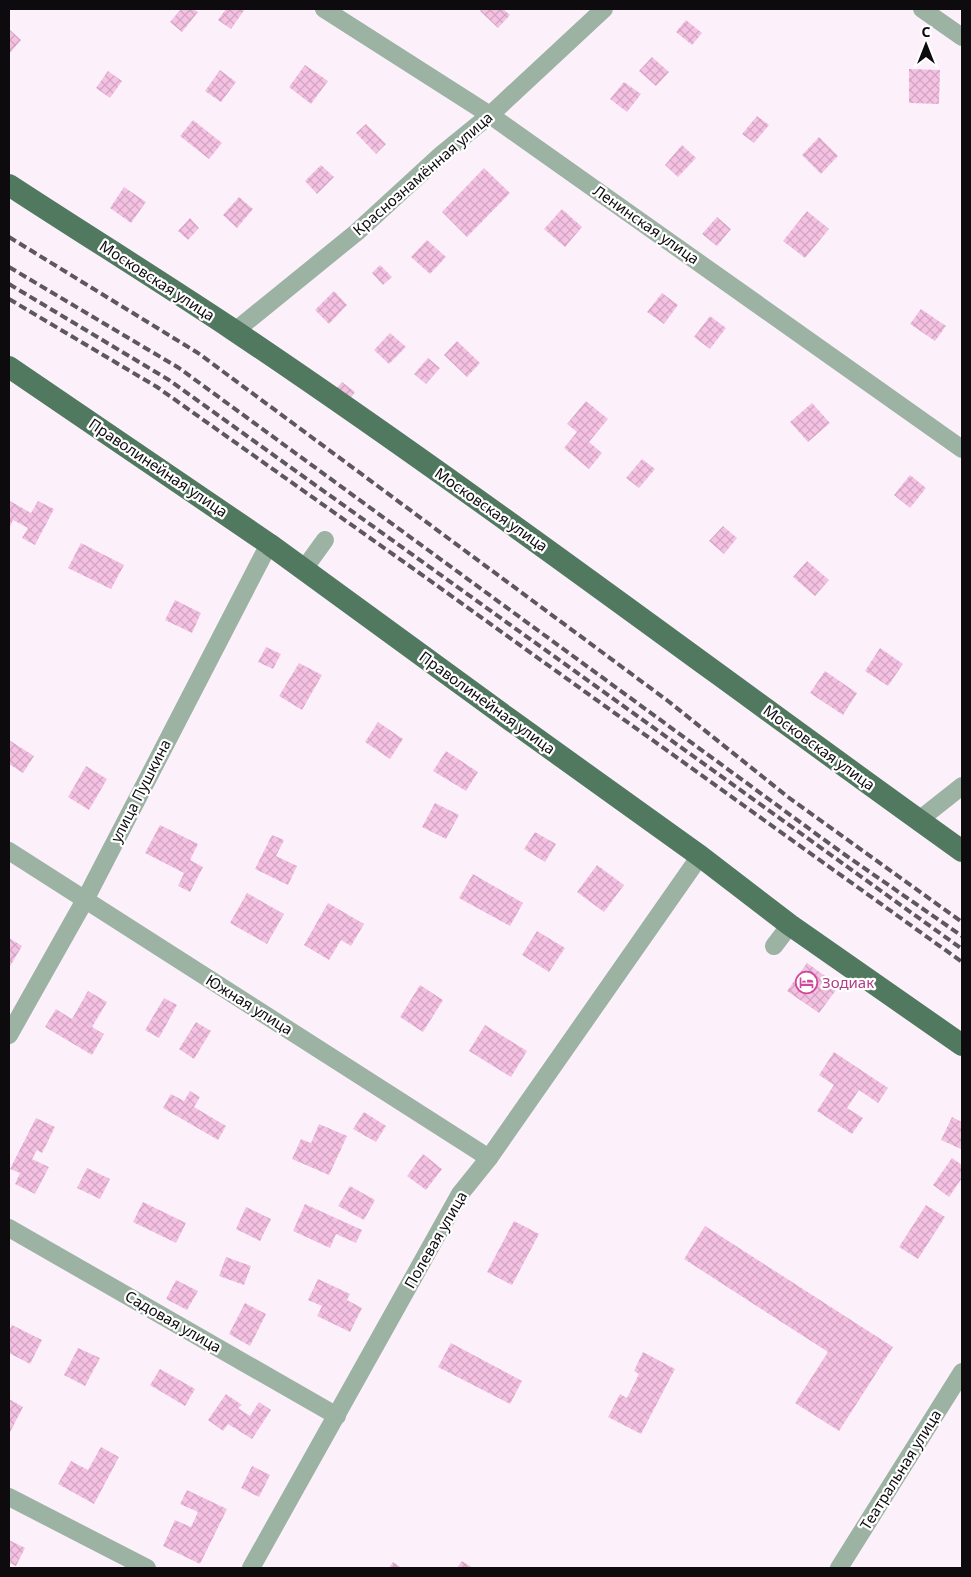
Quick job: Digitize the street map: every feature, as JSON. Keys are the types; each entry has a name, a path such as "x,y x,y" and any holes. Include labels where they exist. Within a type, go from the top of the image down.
{"main road":[{"name":"Московская улица","path":"9,185 235,331 525,534 962,852"},
{"name":"Праволинейная улица","path":"9,367 269,544 700,856 790,925 962,1044"}],"street":[{"name":"Ленинская улица","path":"324,9 490,115 962,449"},
{"name":"Краснознамённая улица","path":"235,331 357,232 442,154 490,115 604,9"},
{"path":"922,9 962,38"},
{"path":"304,570 325,540"},
{"name":"улица Пушкина","path":"9,1035 84,900 269,544"},
{"path":"919,820 962,786"},
{"name":"Южная улица","path":"9,851 490,1158"},
{"name":"Полевая улица","path":"251,1568 460,1194 490,1158 700,856"},
{"path":"774,946 790,925"},
{"name":"Садовая улица","path":"9,1228 337,1416"},
{"name":"Театральная улица","path":"839,1568 962,1372"},
{"path":"9,1497 147,1568"}],"building":[{"path":"181,9 193,9 198,12 182,32 170,22"},
{"path":"226,9 245,9 231,29 218,20"},
{"path":"482,9 503,9 510,15 498,28 480,11"},
{"path":"686,20 702,33 692,45 676,32"},
{"path":"9,29 21,40 9,54"},
{"path":"652,57 669,72 656,86 639,71"},
{"path":"305,65 328,81 311,104 289,87"},
{"path":"909,69 940,70 939,104 909,103"},
{"path":"220,70 236,82 221,102 205,91"},
{"path":"108,71 122,81 110,98 96,88"},
{"path":"624,82 641,94 627,112 610,99"},
{"path":"757,116 769,125 754,143 742,134"},
{"path":"193,120 222,143 209,159 180,136"},
{"path":"366,124 386,144 376,154 356,133"},
{"path":"819,137 838,156 821,174 802,155"},
{"path":"682,145 696,158 678,177 665,165"},
{"path":"321,165 334,177 317,194 305,181"},
{"path":"484,168 510,193 467,237 442,212"},
{"path":"124,187 146,202 131,223 110,208"},
{"path":"239,197 253,209 237,228 223,215"},
{"path":"562,209 582,227 565,247 544,229"},
{"path":"807,211 829,229 805,258 783,241"},
{"path":"717,217 731,229 717,246 702,234"},
{"path":"190,218 199,228 188,240 178,231"},
{"path":"427,240 446,257 430,274 411,257"},
{"path":"380,265 392,277 383,285 372,273"},
{"path":"334,291 347,305 329,324 315,310"},
{"path":"662,293 678,305 664,324 647,312"},
{"path":"921,309 946,326 935,341 910,324"},
{"path":"710,316 726,328 710,349 694,337"},
{"path":"390,333 406,347 389,364 374,350"},
{"path":"457,341 480,363 467,377 444,355"},
{"path":"428,358 440,368 426,384 414,374"},
{"path":"342,382 355,392 350,399 337,388"},
{"path":"586,401 608,419 589,442 602,453 589,469 564,448 577,432 567,424"},
{"path":"812,403 830,423 808,442 790,422"},
{"path":"642,459 655,469 639,488 626,478"},
{"path":"910,475 926,488 910,508 894,495"},
{"path":"10,501 31,513 38,501 54,509 35,545 22,538 28,528 13,520 9,529"},
{"path":"723,526 737,538 724,554 709,541"},
{"path":"81,543 124,565 111,589 68,568"},
{"path":"807,561 829,580 815,596 793,577"},
{"path":"175,600 201,613 192,633 165,620"},
{"path":"266,647 281,654 273,669 258,662"},
{"path":"880,648 903,664 888,686 865,671"},
{"path":"299,663 322,675 302,710 279,696"},
{"path":"825,671 857,693 843,715 810,693"},
{"path":"378,722 403,739 390,759 365,742"},
{"path":"9,740 34,756 23,773 9,764"},
{"path":"446,751 478,772 466,791 433,771"},
{"path":"86,766 107,779 89,810 68,797"},
{"path":"435,803 459,815 446,839 422,827"},
{"path":"160,825 198,844 190,860 203,867 190,892 178,886 184,873 145,853"},
{"path":"535,832 556,844 545,862 524,849"},
{"path":"272,835 284,840 276,856 297,866 288,885 255,869"},
{"path":"597,865 624,885 604,912 577,892"},
{"path":"473,874 523,903 510,926 459,898"},
{"path":"247,893 284,914 267,944 230,923"},
{"path":"328,903 364,924 351,946 341,940 329,960 304,945"},
{"path":"537,931 565,948 549,972 522,955"},
{"path":"9,938 22,946 9,968"},
{"path":"807,963 839,986 819,1013 787,991"},
{"path":"420,985 443,1000 423,1032 400,1017"},
{"path":"88,991 107,1002 92,1027 104,1034 92,1055 45,1027 56,1009 72,1019"},
{"path":"164,998 177,1005 159,1038 145,1030"},
{"path":"196,1022 211,1031 194,1059 179,1049"},
{"path":"485,1025 527,1051 511,1077 469,1051"},
{"path":"834,1052 888,1088 878,1103 859,1090 847,1108 863,1118 852,1134 817,1111 834,1085 819,1075"},
{"path":"190,1091 200,1097 194,1107 226,1126 218,1140 163,1108 171,1094 184,1101"},
{"path":"364,1112 386,1126 376,1142 353,1129"},
{"path":"952,1117 962,1122 961,1149 941,1140"},
{"path":"36,1118 55,1127 42,1153 37,1150 32,1159 49,1167 35,1194 15,1184 20,1173 10,1169"},
{"path":"319,1124 347,1136 329,1175 292,1159 301,1139 311,1143"},
{"path":"423,1154 442,1169 426,1190 407,1176"},
{"path":"952,1158 962,1165 962,1178 949,1197 933,1185"},
{"path":"87,1168 110,1179 100,1199 77,1188"},
{"path":"350,1186 375,1200 364,1220 338,1206"},
{"path":"143,1202 186,1223 176,1243 133,1222"},
{"path":"305,1204 362,1230 356,1243 336,1234 330,1248 293,1231"},
{"path":"926,1205 945,1217 918,1259 899,1247"},
{"path":"246,1207 271,1219 260,1241 236,1229"},
{"path":"514,1221 539,1234 512,1285 487,1272"},
{"path":"705,1226 893,1347 839,1431 795,1403 828,1352 684,1259"},
{"path":"226,1257 251,1266 244,1285 219,1276"},
{"path":"318,1279 350,1294 347,1300 362,1308 350,1332 317,1316 322,1306 308,1300"},
{"path":"176,1280 198,1291 187,1310 166,1299"},
{"path":"245,1303 266,1314 250,1346 229,1334"},
{"path":"12,1325 42,1340 30,1364 9,1353 9,1331"},
{"path":"451,1343 522,1381 510,1404 438,1367"},
{"path":"78,1348 100,1358 85,1386 64,1375"},
{"path":"643,1352 675,1369 641,1434 608,1417 620,1394 627,1398 639,1374 634,1371"},
{"path":"160,1369 195,1389 185,1406 150,1385"},
{"path":"226,1394 242,1405 238,1408 250,1416 259,1402 271,1410 252,1439 228,1424 223,1431 208,1420"},
{"path":"9,1399 23,1407 9,1434"},
{"path":"101,1447 119,1457 94,1504 58,1484 71,1461 88,1470"},
{"path":"252,1466 270,1475 259,1497 241,1488"},
{"path":"187,1490 227,1509 200,1564 163,1546 175,1520 191,1527 198,1512 180,1504"},
{"path":"9,1540 25,1548 16,1566 9,1563"},
{"path":"462,1561 473,1568 457,1568"},
{"path":"393,1562 402,1568 389,1568"}],"railway":[{"path":"9,237 198,353 668,701 788,797 962,922"},
{"path":"9,267 179,368 841,852 962,936"},
{"path":"9,284 169,380 962,949"},
{"path":"9,299 157,387 962,962"}],"place":[{"name":"Зодиак","path":"806,983"}]}
